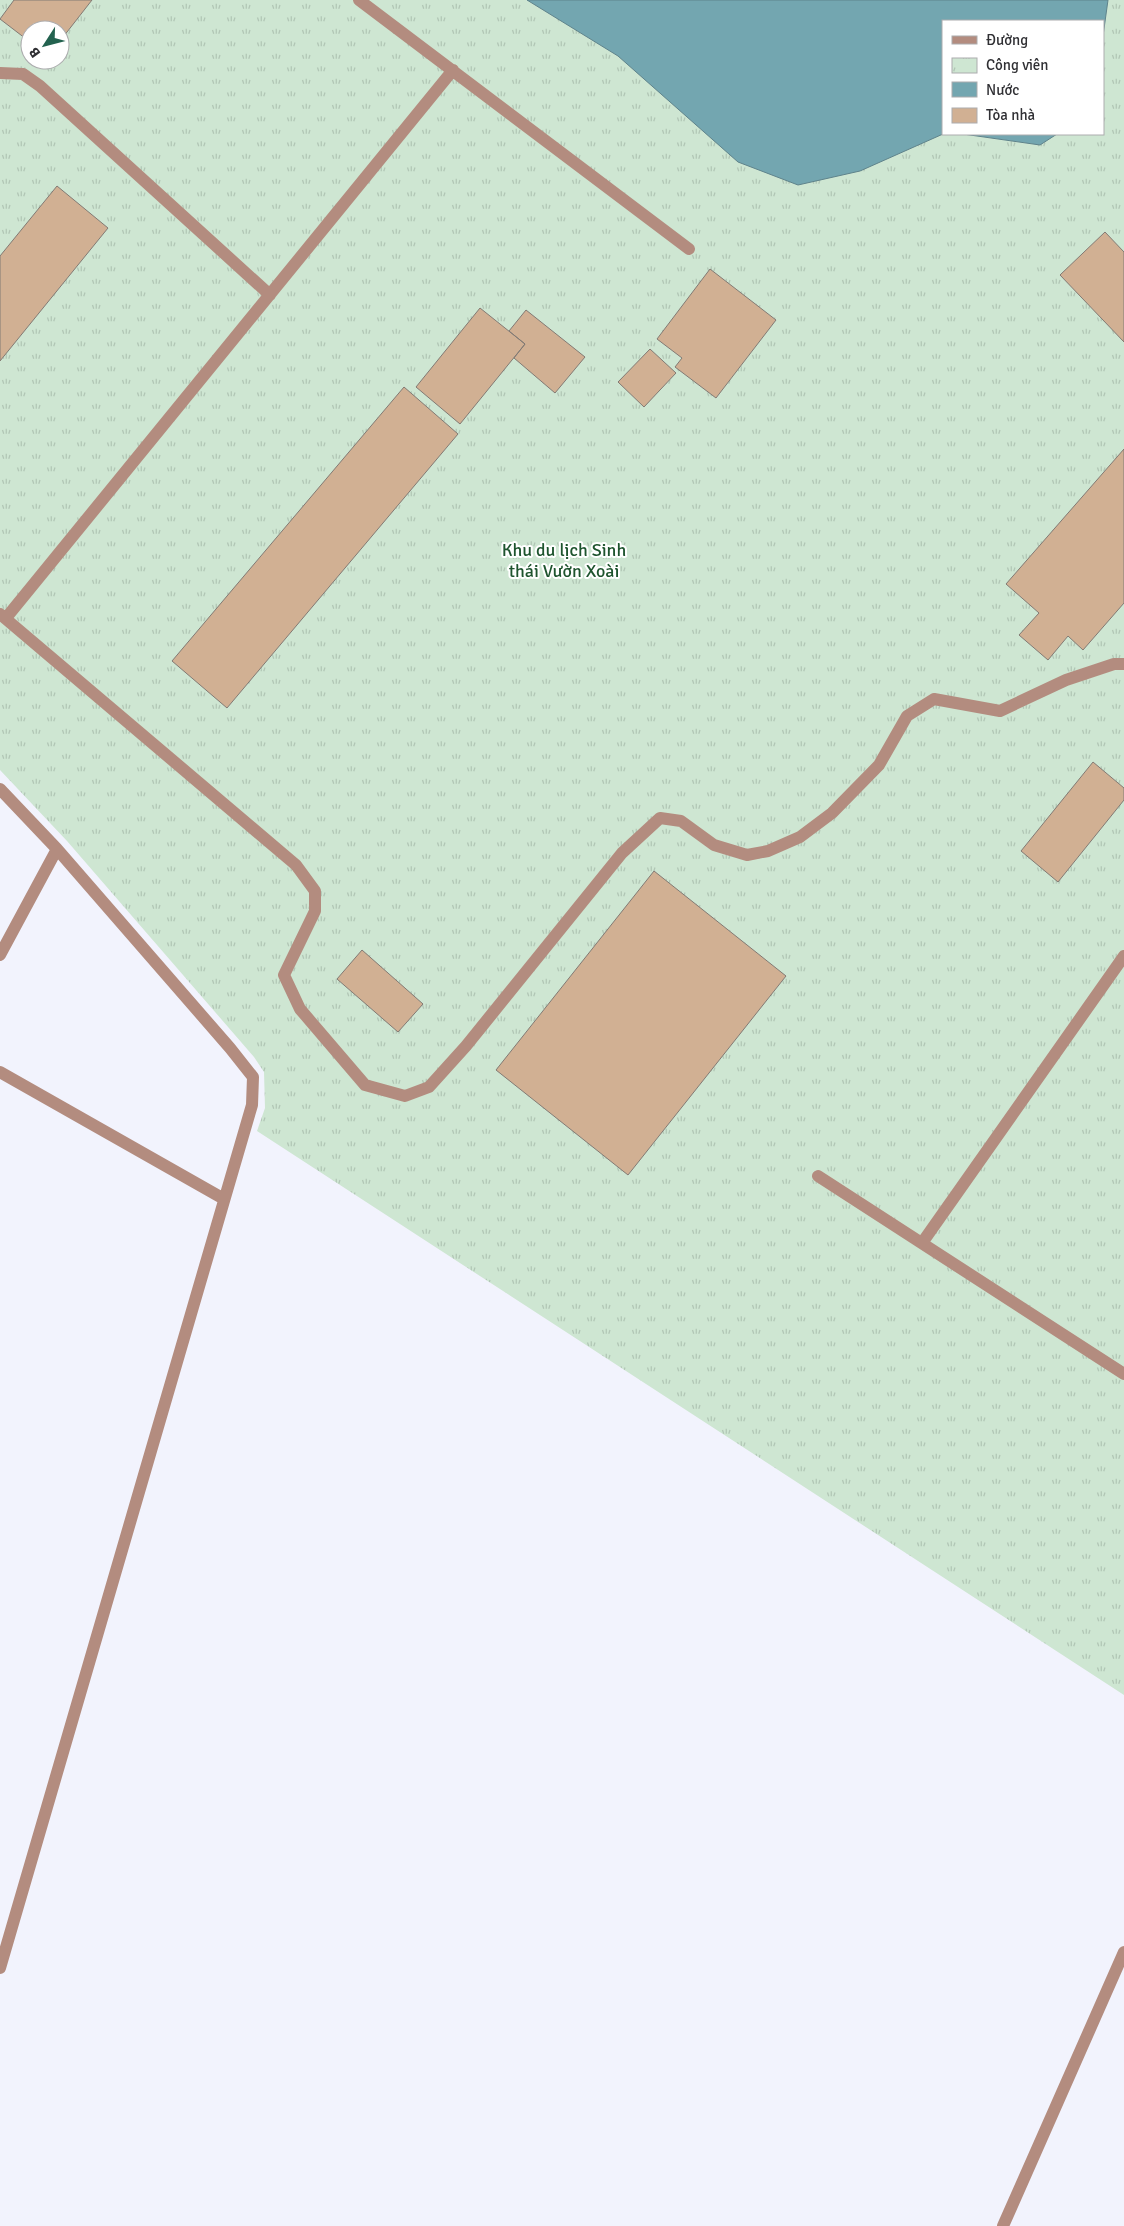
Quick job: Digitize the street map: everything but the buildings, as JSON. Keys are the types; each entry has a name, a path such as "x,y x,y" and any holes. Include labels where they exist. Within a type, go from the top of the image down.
{"street":[{"path":"359,0 688,249"},
{"path":"453,70 270,295 3,616 296,865 315,891 315,911 284,975 300,1009 365,1084 405,1096 429,1087 466,1046 622,853 660,818 681,821 714,845 747,855 768,851 800,837 832,813 879,765 907,716 934,698 1000,711 1066,680 1114,664 1124,664"},
{"path":"0,73 23,74 40,86 270,295"},
{"path":"0,789 57,849 253,1077 252,1105 0,1968"},
{"path":"0,955 57,849"},
{"path":"922,1243 1124,956"},
{"path":"0,1072 224,1199"},
{"path":"818,1176 1124,1374"},
{"path":"1002,2226 1121,1968 1124,1952"}],"green space":[{"name":"Khu du lịch Sinh thái Vườn Xoài","path":"0,0 1124,0 1124,1695 257,1131 265,1108 264,1072 254,1057 67,841 0,770"}],"water":[{"path":"527,0 1108,0 1104,29 1104,20 942,20 942,134 860,171 798,185 738,162 618,56"},
{"path":"970,135 1055,135 1040,145"}]}
